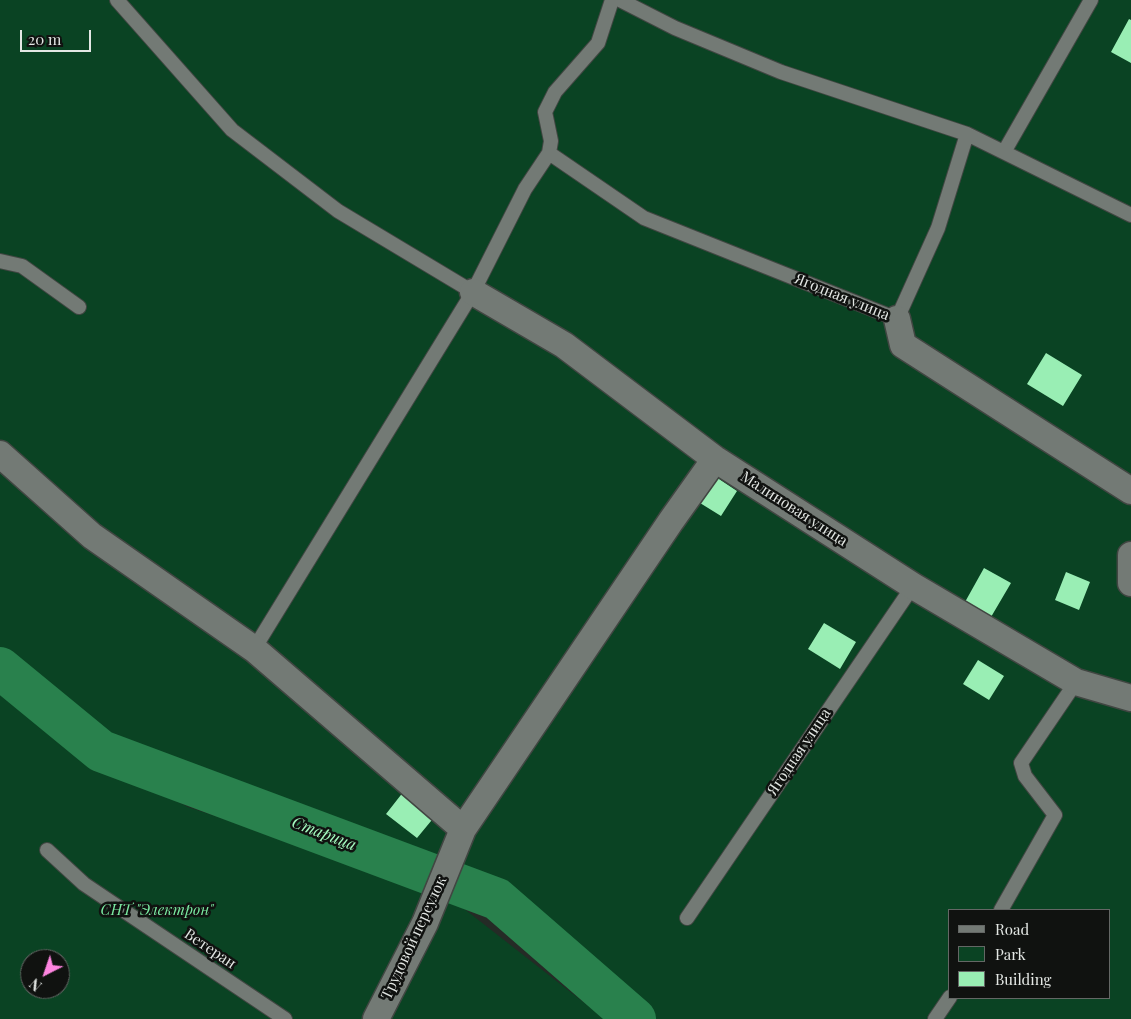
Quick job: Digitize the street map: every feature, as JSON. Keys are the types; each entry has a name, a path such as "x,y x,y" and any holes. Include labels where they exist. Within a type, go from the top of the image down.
{"street":[{"name":"Малиновая улица","path":"473,292 564,345 715,459 913,586 1076,682 1126,692"},
{"name":"Ягодная улица","path":"897,318 903,345 1131,491"},
{"path":"0,454 92,536 254,649 463,830"},
{"name":"Трудовой переулок","path":"376,1019 425,923 463,830 671,521 715,459"},
{"path":"1131,555 1131,582"}],"lane":[{"path":"117,0 232,130 338,211 473,292"},
{"path":"254,649 473,292 525,189 549,153 551,141 545,112 554,92 598,43 612,0"},
{"path":"620,0 675,28 781,72 967,134 1131,215"},
{"path":"1004,152 1091,0"},
{"path":"897,318 938,228 967,134"},
{"name":"Ягодная улица","path":"549,153 644,218 897,318"},
{"path":"0,261 22,266 78,307"},
{"name":"Ягодная улица","path":"687,918 913,586"},
{"path":"1002,909 1055,814 1025,776 1021,763 1076,682"},
{"name":"Ветеран","path":"47,850 84,884 285,1019"},
{"path":"935,1019 949,999"}],"green space":[{"path":"0,0 1131,0 1131,1019 652,1019 462,863 121,758 0,653"},
{"name":"СНТ \"Электрон\"","path":"0,677 88,753 188,807 444,893 605,1019 0,1019"}],"building":[{"path":"1129,19 1131,20 1131,63 1111,52"},
{"path":"1046,353 1082,375 1063,406 1027,384"},
{"path":"716,477 737,491 721,516 700,503"},
{"path":"984,568 1011,583 991,617 965,602"},
{"path":"1066,572 1090,582 1079,610 1055,600"},
{"path":"824,623 856,642 840,669 808,649"},
{"path":"978,660 1004,676 989,700 963,684"},
{"path":"404,791 436,815 417,838 386,814"}],"waterway":[{"name":"Старица","path":"0,668 101,751 497,899 635,1019"}]}
